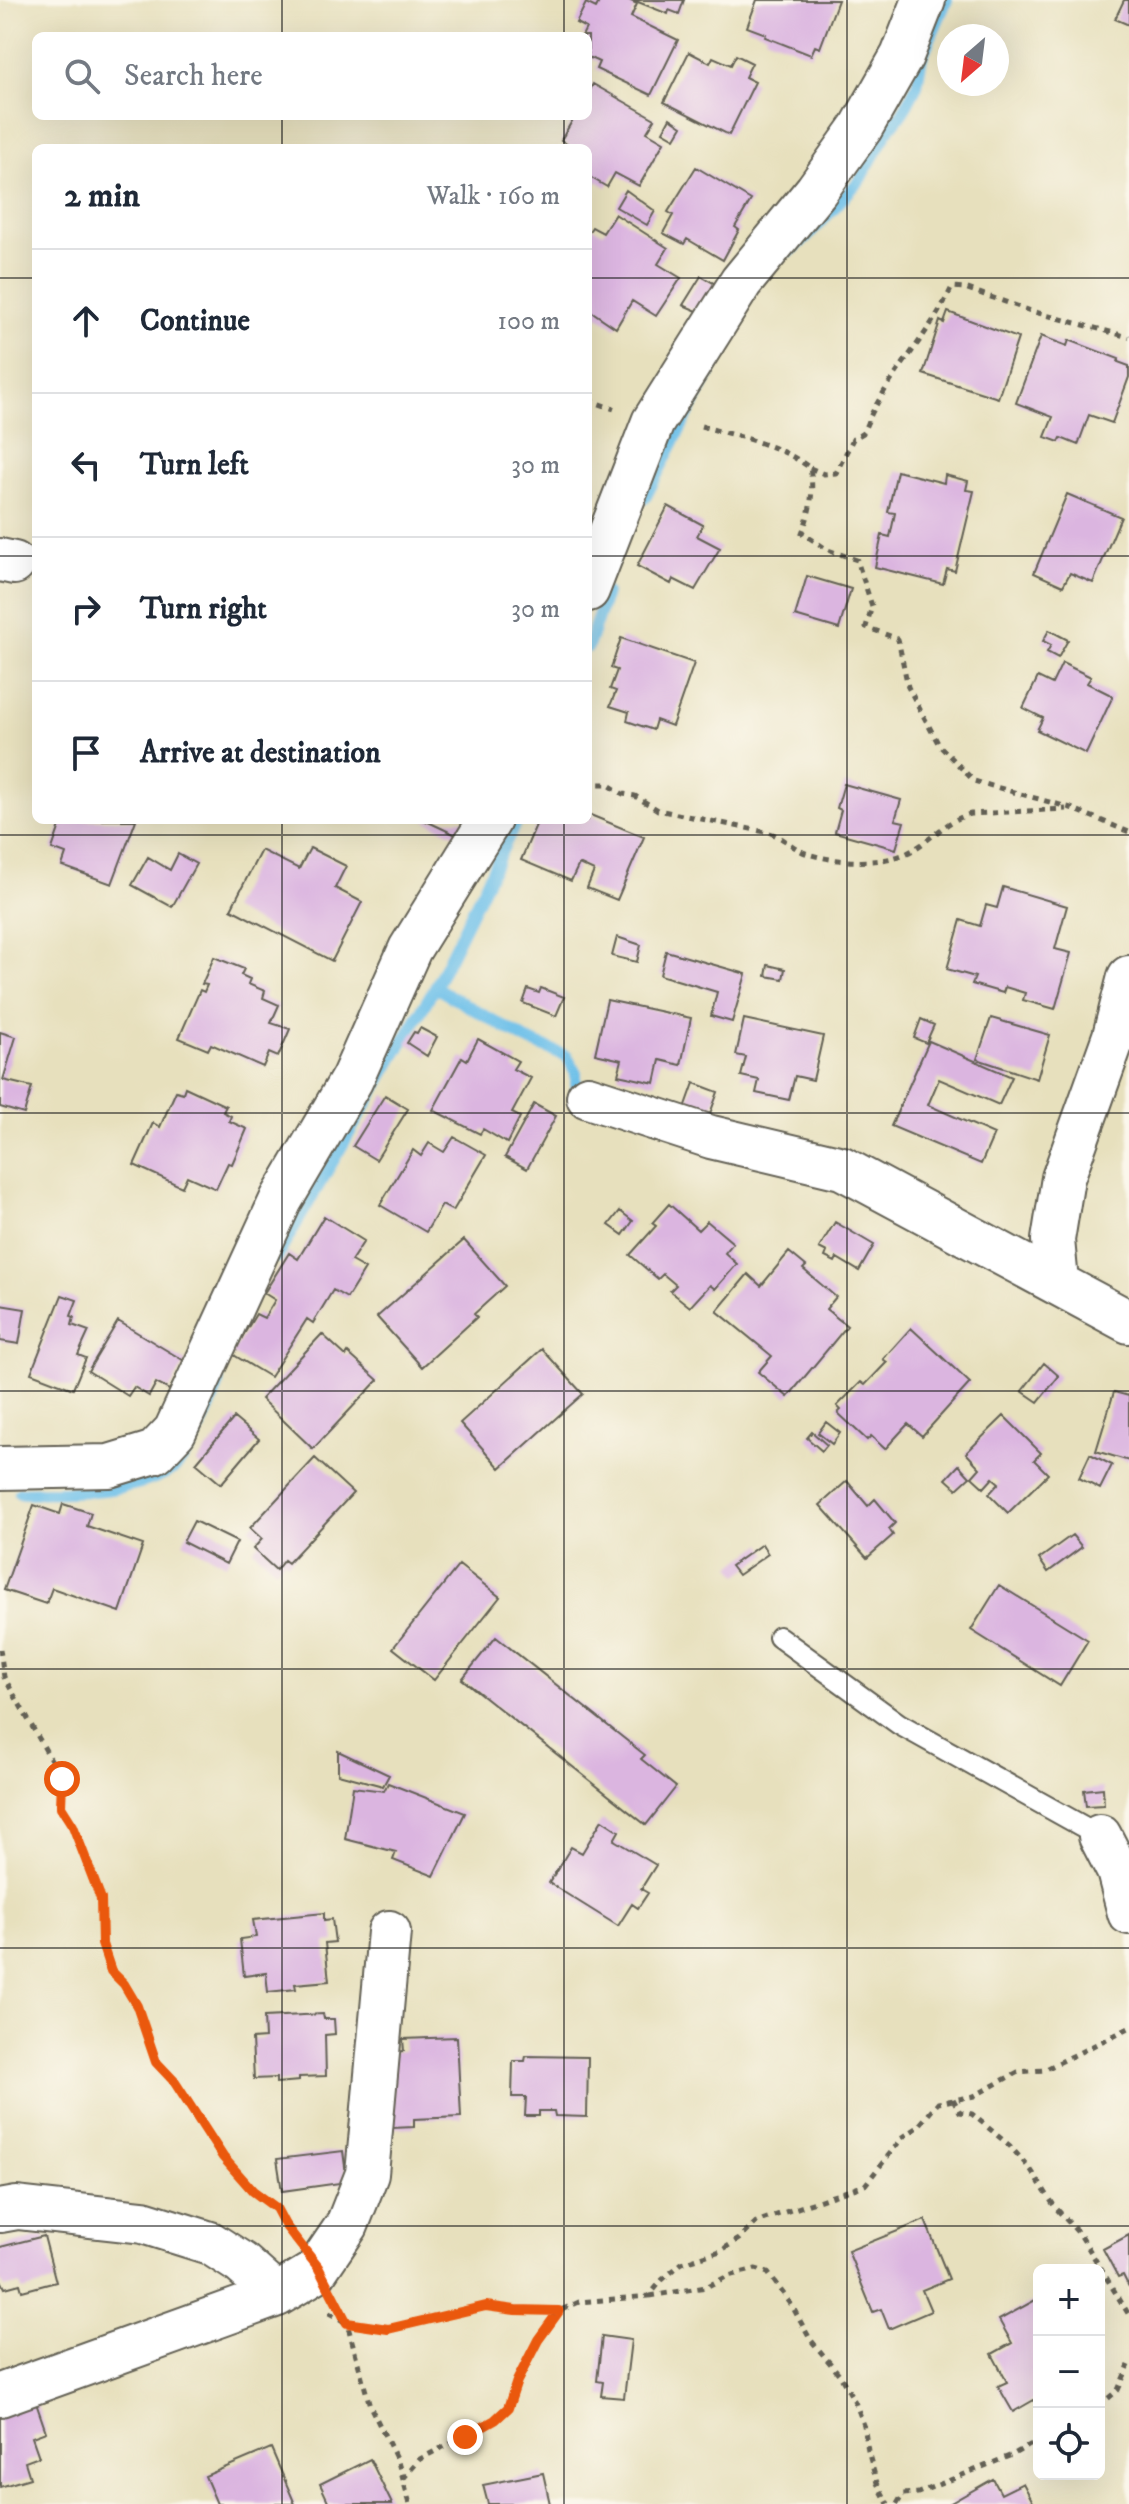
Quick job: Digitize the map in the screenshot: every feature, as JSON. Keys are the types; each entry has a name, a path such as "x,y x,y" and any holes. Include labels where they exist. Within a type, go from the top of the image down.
{"street":[{"path":"592,580 653,422 741,282 816,191 861,128 902,56 924,0"},
{"path":"0,1468 109,1466 155,1452 175,1431 281,1200 352,1079 410,949 488,824"},
{"path":"1057,1282 1053,1240 1063,1178 1114,1036 1129,977"},
{"path":"588,1097 711,1137 842,1168 1129,1322"},
{"path":"1100,1836 1118,1871 1129,1913"},
{"path":"0,2395 277,2295 315,2272 347,2225 367,2174 389,1932"},
{"path":"0,2211 17,2208 143,2222 210,2243 241,2263 277,2295"}],"lane":[{"path":"779,1637 899,1724 1100,1836"}],"path":[{"path":"662,409 684,420 768,445 824,474 836,473 853,439 863,433 873,408 941,310 952,287 965,288 1031,311 1129,337"},
{"path":"810,468 813,483 810,514 802,533 828,550 857,560 872,606 866,627 898,639 908,687 939,745 974,781 1071,808 1129,832"},
{"path":"592,783 607,784 658,810 784,837 806,854 858,862 885,861 911,851 957,817 1051,812 1071,808"},
{"path":"0,1649 4,1677 62,1779 61,1807 73,1826 101,1899 102,1944 111,1971 124,1984 137,2006 156,2062 174,2081 223,2157 253,2191 276,2208 285,2225 318,2267 347,2323 370,2406 398,2462 410,2504"},
{"path":"649,2296 682,2263 720,2251 739,2239 756,2222 865,2185 903,2137 917,2128 938,2103 974,2096 1018,2072 1044,2070 1129,2028"},
{"path":"953,2099 960,2112 972,2114 1010,2146 1031,2170 1055,2207 1081,2236 1129,2315"},
{"path":"277,2295 302,2298 347,2323 388,2329 486,2306 559,2311 579,2302 706,2287 728,2276 756,2269 768,2273 855,2402 864,2425 877,2483 888,2504"},
{"path":"402,2479 420,2459 495,2420 508,2408 517,2381 538,2340 559,2311"},
{"path":"1105,2401 1118,2390 1129,2365"},
{"path":"897,2504 903,2494 918,2493 1033,2443"}],"building":[{"path":"600,0 629,0 637,4 631,17 678,40 651,95 596,69 599,62 592,59 592,32 584,32 586,28 576,23 586,3 596,8"},
{"path":"633,0 684,0 679,14 669,10 668,14"},
{"path":"757,0 838,0 820,48 815,46 811,55 747,27"},
{"path":"1124,0 1129,0 1129,25 1115,19"},
{"path":"689,52 710,63 713,57 731,65 736,55 752,63 745,77 755,82 729,135 664,102"},
{"path":"592,86 655,119 647,132 664,142 639,186 615,173 607,187 592,178 592,144 566,144 561,140 573,120 592,120"},
{"path":"670,118 682,126 675,138 663,131"},
{"path":"696,167 751,200 735,227 739,230 723,260 687,239 684,244 663,233 673,215 668,212"},
{"path":"626,190 655,211 647,225 616,207"},
{"path":"615,214 668,248 658,264 681,278 656,316 632,301 616,328 592,312 592,227 603,233"},
{"path":"701,276 721,287 704,314 683,305"},
{"path":"948,312 1018,338 998,398 923,374 940,321 944,323"},
{"path":"1041,336 1067,346 1069,340 1119,359 1118,362 1129,366 1129,377 1112,423 1089,415 1078,445 1061,438 1059,442 1045,437 1053,417 1016,403"},
{"path":"897,471 944,483 945,475 968,481 966,490 974,491 955,571 947,569 943,584 875,567 882,535 890,537 895,513 888,512"},
{"path":"1067,494 1121,517 1093,583 1070,573 1063,586 1034,573"},
{"path":"668,506 703,525 697,536 720,548 695,590 673,579 671,584 637,566"},
{"path":"807,576 851,589 839,629 795,616"},
{"path":"1049,630 1068,640 1058,658 1047,652 1051,645 1043,641"},
{"path":"621,638 694,663 672,726 656,720 653,730 627,721 629,712 610,706 616,691 610,689 617,670 611,668"},
{"path":"1062,663 1091,677 1087,683 1113,696 1086,754 1037,730 1043,718 1023,708 1038,677 1052,684"},
{"path":"844,784 901,800 895,820 904,822 896,849 835,832 841,810 837,808"},
{"path":"592,816 644,837 617,900 587,888 594,871 579,864 571,881 521,860 536,824 592,824"},
{"path":"61,824 134,824 112,884 62,866 66,854 52,849"},
{"path":"432,824 465,824 460,837"},
{"path":"310,848 346,866 335,888 362,902 332,961 231,909 261,850 299,869"},
{"path":"178,854 196,864 172,907 132,885 148,857 170,870"},
{"path":"1003,887 1067,906 1055,949 1071,953 1055,1009 1023,1000 1025,993 1005,987 1003,993 972,984 975,977 947,969 961,920 980,926 986,905 997,908"},
{"path":"617,937 641,945 637,962 612,956"},
{"path":"666,951 746,974 732,1022 711,1016 717,992 660,975"},
{"path":"214,957 244,969 241,975 250,979 248,984 265,991 263,998 279,1005 271,1023 290,1029 278,1057 269,1053 263,1067 211,1044 208,1050 179,1038 200,990 204,992 207,985 202,984"},
{"path":"768,965 785,969 783,979 766,976"},
{"path":"541,988 564,997 556,1016 523,1003 528,989 539,993"},
{"path":"607,1000 691,1018 681,1065 660,1060 655,1083 618,1075 622,1060 595,1054"},
{"path":"991,1018 1050,1035 1037,1079 977,1059"},
{"path":"744,1019 823,1036 813,1080 795,1076 789,1100 756,1093 759,1080 741,1076 746,1057 736,1055"},
{"path":"921,1019 934,1025 926,1043 914,1038"},
{"path":"420,1028 437,1037 427,1056 407,1043"},
{"path":"0,1032 16,1037 3,1080 32,1087 24,1114 0,1107"},
{"path":"478,1039 518,1061 513,1069 531,1078 512,1113 520,1117 507,1143 483,1129 480,1134 433,1110 462,1057 467,1060"},
{"path":"929,1041 1012,1077 999,1105 939,1079 928,1105 994,1134 981,1164 891,1126"},
{"path":"694,1083 718,1092 708,1119 684,1111"},
{"path":"185,1087 226,1106 223,1112 231,1116 229,1121 247,1129 232,1164 228,1163 216,1189 187,1176 182,1187 134,1165 153,1123 160,1127 176,1091 183,1093"},
{"path":"385,1095 408,1109 376,1160 353,1146"},
{"path":"534,1104 556,1116 527,1169 505,1157"},
{"path":"454,1137 486,1155 453,1211 442,1205 426,1232 380,1205 413,1150 421,1156 429,1143 444,1152"},
{"path":"669,1204 698,1230 707,1221 733,1243 725,1253 737,1264 715,1289 710,1285 690,1307 670,1291 676,1285 663,1274 658,1279 630,1255 656,1226 652,1223"},
{"path":"620,1211 633,1221 623,1235 609,1225"},
{"path":"324,1216 364,1241 351,1261 365,1269 347,1298 333,1290 313,1323 307,1319 270,1377 232,1354 256,1314 264,1318 275,1300 264,1293 289,1253 298,1259"},
{"path":"835,1222 874,1245 859,1271 837,1258 835,1262 825,1257 827,1252 819,1248"},
{"path":"464,1240 505,1286 474,1314 477,1317 422,1367 377,1317"},
{"path":"789,1252 806,1266 803,1269 836,1297 826,1309 847,1326 788,1397 758,1372 772,1356 717,1311 748,1274 761,1286"},
{"path":"62,1295 77,1300 71,1316 74,1317 72,1325 89,1331 78,1355 86,1358 73,1389 31,1373"},
{"path":"0,1305 25,1309 19,1344 0,1341"},
{"path":"118,1321 186,1362 169,1390 156,1383 149,1396 134,1387 128,1396 88,1371"},
{"path":"911,1328 970,1383 922,1436 908,1424 885,1449 871,1436 867,1440 838,1413 841,1410 837,1406 861,1382 865,1385 887,1362 883,1359"},
{"path":"322,1334 378,1380 313,1449 261,1399"},
{"path":"542,1349 583,1394 500,1468 460,1423"},
{"path":"1044,1363 1059,1376 1038,1402 1022,1391"},
{"path":"1114,1392 1129,1396 1129,1461 1096,1451"},
{"path":"1004,1416 1041,1453 1034,1460 1048,1474 1008,1513 989,1494 999,1483 993,1478 984,1488 972,1477 980,1468 966,1453"},
{"path":"234,1418 259,1439 221,1484 196,1463"},
{"path":"826,1422 840,1433 832,1444 818,1433"},
{"path":"812,1432 827,1445 822,1451 807,1438"},
{"path":"1090,1454 1112,1465 1100,1489 1079,1478"},
{"path":"315,1458 353,1493 288,1563 284,1560 276,1570 253,1549 262,1539 250,1528"},
{"path":"959,1465 970,1477 957,1489 946,1479"},
{"path":"847,1481 868,1506 875,1499 895,1523 889,1529 893,1535 867,1558 820,1505"},
{"path":"63,1504 91,1513 87,1526 143,1545 120,1612 52,1588 46,1604 4,1590 34,1505 60,1514"},
{"path":"194,1521 237,1542 226,1564 183,1542"},
{"path":"1072,1535 1082,1547 1048,1572 1039,1559"},
{"path":"762,1544 768,1554 738,1575 731,1566"},
{"path":"459,1565 500,1597 434,1680 393,1648"},
{"path":"999,1585 1088,1640 1060,1686 971,1630"},
{"path":"496,1637 645,1755 641,1759 676,1787 646,1825 462,1679"},
{"path":"338,1751 389,1775 383,1786 338,1774"},
{"path":"388,1783 465,1813 434,1876 393,1860 396,1852 345,1839 353,1787 384,1791"},
{"path":"1103,1788 1104,1805 1086,1806 1084,1790"},
{"path":"602,1820 619,1831 614,1840 656,1865 641,1889 648,1893 638,1908 632,1904 618,1926 549,1883 571,1847 582,1853"},
{"path":"324,1913 324,1920 332,1919 335,1942 325,1943 329,1981 295,1984 296,1989 268,1992 266,1973 244,1976 240,1939 256,1937 253,1920"},
{"path":"323,2014 324,2019 334,2019 335,2034 325,2035 326,2076 299,2077 299,2081 276,2083 276,2078 254,2079 252,2039 265,2038 264,2017"},
{"path":"457,2037 461,2117 414,2119 414,2127 392,2128 389,2052 404,2051 403,2039"},
{"path":"526,2056 588,2057 587,2117 555,2116 554,2111 539,2111 539,2116 525,2116 526,2097 512,2097 513,2061 525,2061"},
{"path":"343,2151 347,2182 282,2191 277,2159"},
{"path":"925,2220 949,2279 922,2290 931,2311 889,2329 881,2309 873,2312 848,2251"},
{"path":"1129,2235 1129,2287 1123,2275 1118,2277 1103,2249"},
{"path":"44,2236 56,2282 22,2291 20,2284 5,2288 0,2278 0,2247"},
{"path":"1033,2301 1033,2400 1013,2412 998,2386 1007,2382 992,2354 1012,2343 999,2320"},
{"path":"602,2336 631,2340 624,2398 601,2396 603,2382 597,2381"},
{"path":"35,2400 46,2432 32,2437 39,2457 25,2462 30,2478 0,2487 0,2412"},
{"path":"271,2448 295,2504 217,2504 205,2476"},
{"path":"370,2459 392,2504 322,2504 328,2501 320,2484"},
{"path":"543,2473 550,2504 488,2504 483,2485"},
{"path":"993,2479 1001,2494 1023,2483 1034,2504 949,2504"}],"waterway":[{"path":"790,251 859,181 889,129 903,112 917,85 922,57 947,0"},
{"path":"645,498 717,358"},
{"path":"592,635 606,593"},
{"path":"277,1257 435,987 515,824"},
{"path":"435,987 527,1040 567,1056 576,1073 576,1095"},
{"path":"20,1493 118,1488 156,1478 173,1469 193,1442 219,1382"}],"route":[{"path":"62,1779 61,1807 73,1826 101,1899 102,1944 111,1971 124,1984 137,2006 156,2062 174,2081 223,2157 253,2191 276,2208 285,2225 318,2267 347,2323 388,2329 486,2306 559,2311 538,2340 517,2381 508,2408 495,2420 465,2437"}]}
